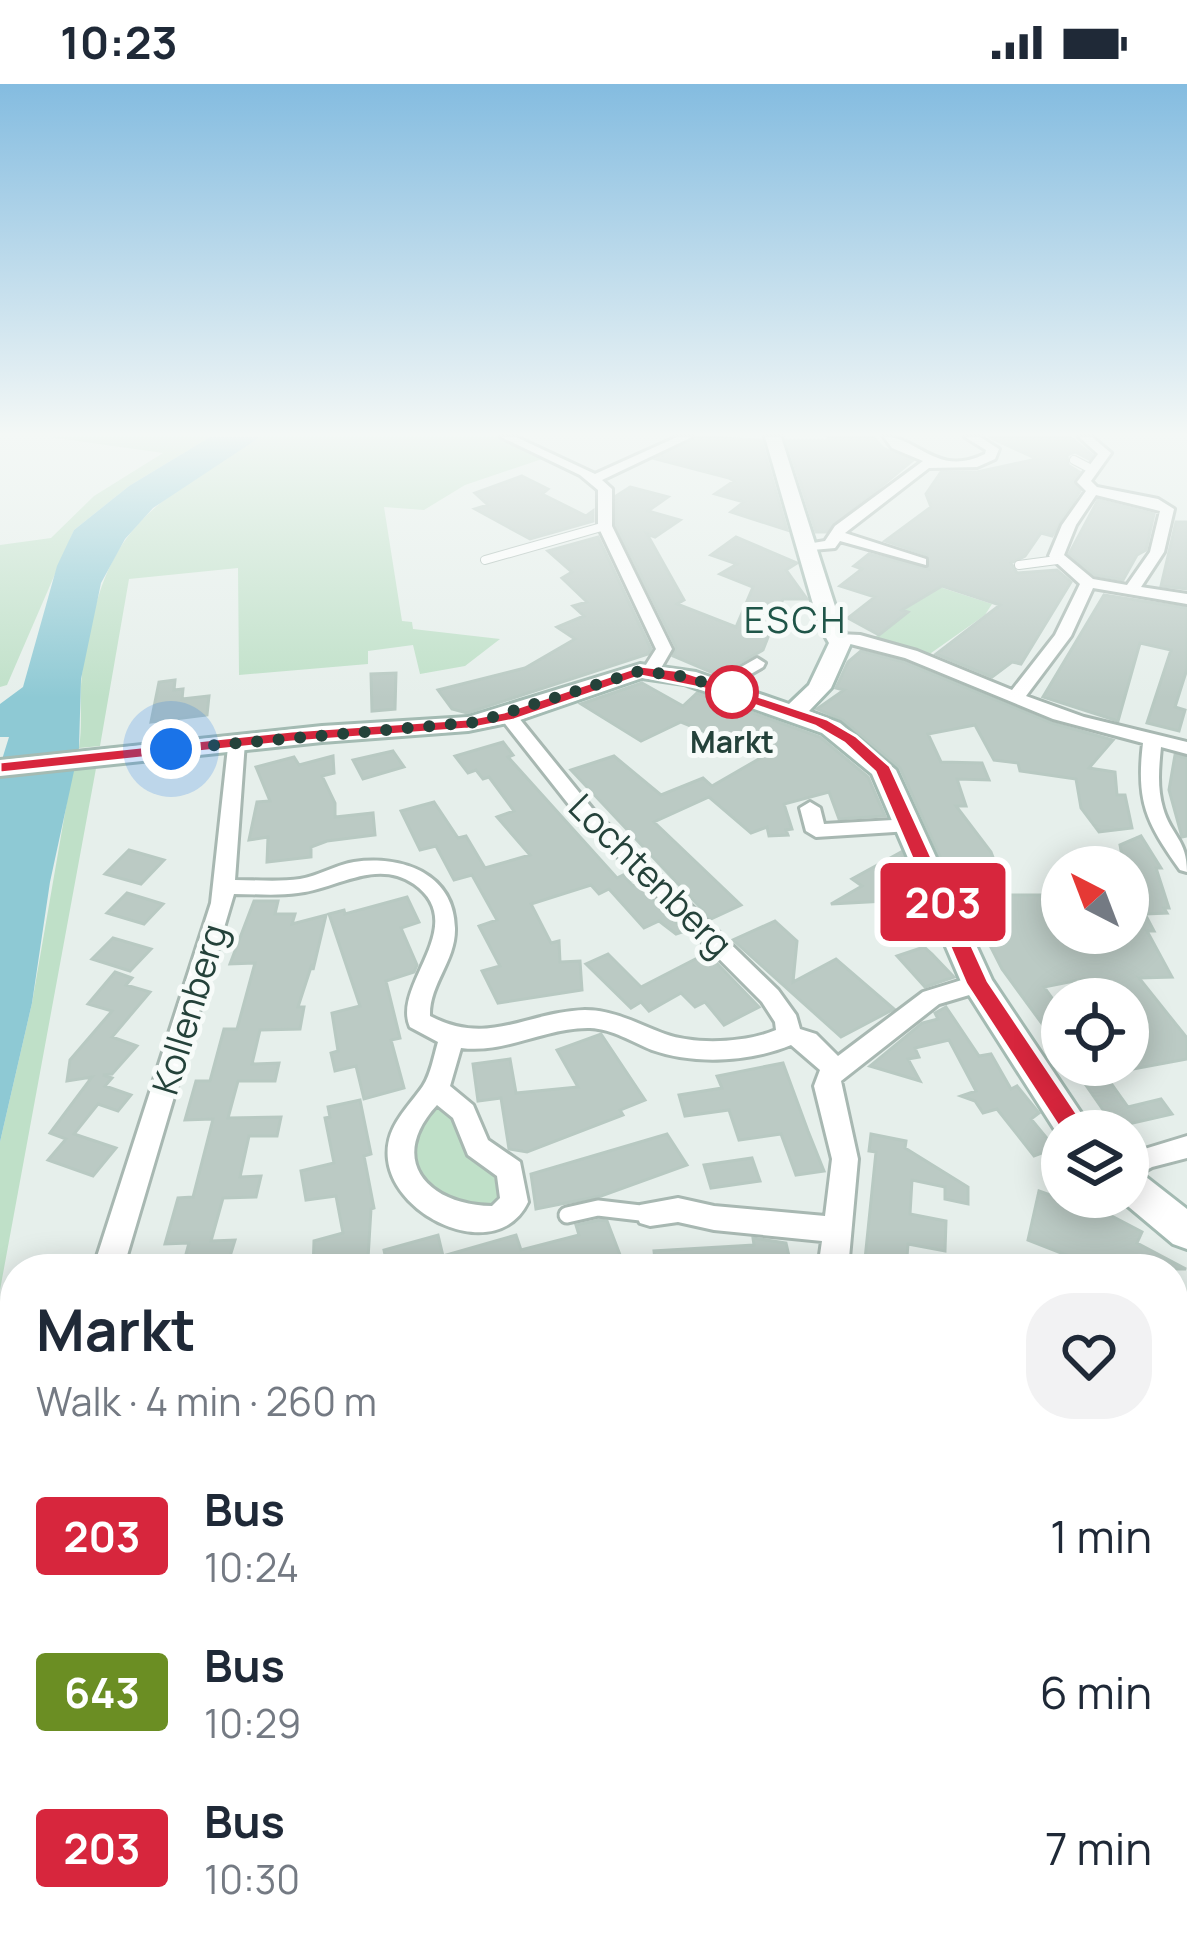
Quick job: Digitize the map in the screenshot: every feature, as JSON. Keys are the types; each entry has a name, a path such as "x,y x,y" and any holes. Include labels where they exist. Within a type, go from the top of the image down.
{"street":[{"path":"794,713 832,667 839,639 830,626 799,524"},
{"path":"806,548 830,545 851,524"},
{"path":"1070,524 1057,560 1088,583 1187,599"},
{"path":"1133,587 1156,552 1163,524"},
{"path":"604,526 664,649 651,671"},
{"path":"837,535 921,562"},
{"path":"1015,698 1064,636 1088,583"},
{"path":"839,639 854,638 932,663 1015,698 1153,739 1186,744"},
{"path":"716,686 757,663"},
{"path":"0,768 236,742 468,724 508,716 619,676 651,671 716,686 831,728 866,752 892,784 978,984 1058,1110"},
{"name":"Lochtenberg","path":"508,716 589,816 770,996 787,1021 788,1034"},
{"path":"1153,739 1147,790 1150,811 1187,865"},
{"name":"Kollenberg","path":"114,1254 225,886 236,742"},
{"path":"810,808 816,831 910,825"},
{"path":"225,886 304,885 364,868 404,873 434,887 445,906 444,943 416,1009 419,1021 452,1036 499,1041 584,1019 609,1022 665,1045 707,1051 776,1042 788,1034 807,1041 834,1068"},
{"path":"835,1254 845,1159 827,1086 834,1068 932,998 978,984"},
{"path":"436,1089 464,1112 477,1148 510,1170 514,1202 499,1219 467,1222 440,1212 410,1184 400,1162 407,1117 436,1089 452,1036"},
{"path":"1149,1156 1187,1147"},
{"path":"1149,1201 1187,1232"},
{"path":"650,1214 682,1206 708,1217 787,1221 839,1231"}],"lane":[{"path":"485,560 604,526"},
{"path":"1019,565 1057,560"},
{"path":"567,1215 598,1208 650,1214"}],"green space":[{"path":"65,524 81,524 74,530 7,685 0,687 0,545 51,538"},
{"path":"139,524 387,524 402,621 412,622 413,629 500,639 465,666 420,674 413,645 368,651 368,664 239,675 238,568 129,579 100,746 79,748 82,674 91,624 102,585"},
{"path":"918,580 992,604 985,615 924,658 871,641 908,613 903,609"},
{"path":"97,763 7,1254 0,1254 0,1142 32,1003 75,765"},
{"path":"438,1103 449,1108 475,1156 473,1162 494,1175 497,1191 506,1195 498,1211 442,1203 409,1161 410,1139"}],"water":[{"path":"81,524 138,524 101,583 81,679 79,748 50,882 32,1003 0,1142 0,766 9,737 0,737 0,704 23,687 57,566"}],"building":[{"path":"503,524 582,524 530,539"},
{"path":"674,524 655,537 647,534 684,600 677,604 736,627 753,587 720,574 737,564 711,555 736,537 797,563 786,570 807,599 783,599 763,650 718,675 673,656 676,647 616,525"},
{"path":"813,524 836,524 826,532 816,532"},
{"path":"908,524 1059,524 1052,536 1041,533 1025,556 1011,563 1017,573 1057,570 1071,582 1021,664 1012,662 992,677 936,654 1000,605 942,586 902,610 908,612 879,635 848,618 875,597 840,586 862,569 854,566 869,554 929,569 927,555 885,541"},
{"path":"1085,524 1152,524 1146,550 1137,555 1123,580 1095,575 1069,554"},
{"path":"1176,524 1187,524 1187,589 1161,586"},
{"path":"598,537 651,649 648,654 467,713 452,709 438,690 525,668 575,639 557,627 584,616 573,606 587,602 562,578 572,572 548,551"},
{"path":"1104,595 1187,608 1187,669 1175,707 1185,710 1179,731 1147,723 1171,650 1140,643 1118,721 1043,697"},
{"path":"861,651 904,662 1052,723 1113,740 1089,768 1115,772 1117,795 1125,795 1132,828 1099,832 1081,808 1076,779 1020,771 1018,763 994,760 975,725 928,734 941,762 982,763 989,780 957,779 966,806 956,806 991,852 1007,895 1041,895 1041,954 1149,954 1149,935 1172,977 1041,978 1041,1022 1002,969 976,918 956,862 943,863 900,768 843,720 817,709 844,690 836,688 848,662"},
{"path":"396,673 395,709 372,711 371,674"},
{"path":"175,680 174,690 183,689 182,699 209,696 207,715 151,722 159,682"},
{"path":"642,683 683,706 697,693 820,737 868,777 885,816 839,819 829,792 784,804 792,829 786,830 788,835 769,836 767,827 751,833 709,797 654,822 741,905 711,919 571,770 614,756 661,795 703,778 712,786 764,756 681,722 641,741 581,704"},
{"path":"503,742 513,755 508,757 617,878 623,875 633,886 638,884 685,931 676,934 659,921 644,928 609,889 599,894 591,885 531,904 551,943 559,941 560,962 580,961 582,990 498,1003 482,971 500,966 479,926 497,920 472,875 454,880 436,846 420,850 401,811 434,802 458,838 466,836 485,868 530,855 497,817 514,811 489,777 483,779 476,770 468,773 455,756"},
{"path":"393,751 404,767 363,779 353,760"},
{"path":"1175,755 1187,758 1187,836 1182,837 1169,790"},
{"path":"333,756 334,773 322,776 335,803 335,817 373,813 375,835 327,841 311,847 311,857 267,862 268,837 249,840 257,802 270,801 256,767 294,757 299,765"},
{"path":"1141,836 1147,846 1120,846 1120,845"},
{"path":"1149,849 1161,868 1156,868 1167,913 1149,914"},
{"path":"129,850 164,860 141,884 105,874"},
{"path":"901,852 921,899 831,904 862,886 852,879"},
{"path":"127,893 163,904 144,924 107,913"},
{"path":"407,897 419,922 401,928 417,965 414,972 386,981 400,1038 391,1040 404,1088 364,1099 356,1066 335,1071 331,1053 338,1051 332,1013 360,1006 329,914"},
{"path":"254,901 278,901 275,914 295,914 292,924 326,915 298,1007 304,1007 300,1029 260,1030 252,1064 279,1063 275,1081 238,1081 228,1118 281,1117 277,1136 249,1136 240,1177 261,1176 256,1197 223,1198 211,1241 235,1240 231,1254 186,1254 189,1243 165,1244 178,1198 193,1197 213,1119 185,1120 196,1081 210,1081 224,1029 237,1029 255,963 230,964"},
{"path":"775,921 797,941 793,982 836,959 894,1009 841,1037 733,940"},
{"path":"113,938 151,949 130,971 92,959"},
{"path":"924,947 954,977 925,987 897,956"},
{"path":"707,953 759,1007 724,1025 705,1002 695,1007 681,993 649,1011 641,1002 631,1008 586,964 608,954 641,987"},
{"path":"115,972 132,978 126,985 150,992 112,1037 137,1046 112,1074 103,1075 112,1078 105,1086 131,1095 118,1111 98,1104 74,1134 116,1148 93,1176 48,1160 66,1139 50,1133 92,1077 67,1081 70,1060 112,1011 88,1004"},
{"path":"1149,990 1187,1038 1187,1059 1149,1066"},
{"path":"946,1007 979,1056 991,1054 1011,1089 1017,1086 1039,1113 1031,1119 1041,1131 1041,1153 1034,1156 997,1109 983,1113 975,1101 961,1096 976,1091 949,1040 915,1048 919,1057 908,1059 920,1081 870,1066 922,1023 938,1019 935,1013"},
{"path":"601,1034 645,1100 620,1110 623,1115 527,1152 509,1149 501,1098 478,1101 473,1064 510,1059 516,1093 578,1087 557,1050"},
{"path":"783,1063 824,1171 796,1175 781,1134 739,1140 729,1110 685,1116 679,1095 722,1088 717,1076"},
{"path":"1087,1086 1113,1086 1128,1107 1161,1099 1172,1114 1149,1119 1149,1110 1103,1110"},
{"path":"360,1100 371,1154 364,1156 374,1208 368,1254 314,1254 314,1241 343,1233 336,1196 306,1200 301,1171 334,1163 325,1118 330,1117 328,1107"},
{"path":"667,1134 687,1165 601,1196 536,1209 531,1174"},
{"path":"871,1134 906,1141 905,1148 968,1187 968,1204 945,1199 945,1187 912,1180 910,1214 946,1221 945,1251 908,1244 907,1254 866,1254 876,1152 869,1151"},
{"path":"752,1158 760,1181 711,1188 704,1165"},
{"path":"1039,1191 1041,1218 1115,1218 1142,1232 1137,1243 1158,1254 1064,1254 1028,1240"},
{"path":"607,1221 620,1254 450,1254 516,1235 521,1250 579,1235 576,1225"},
{"path":"438,1235 443,1254 385,1254 384,1250"},
{"path":"753,1238 786,1243 789,1254 654,1251 754,1245"}],"bus line":[{"name":"203","path":"0,768 292,736 468,724 508,716 640,671 716,686 821,723 866,752 883,770 978,984 1058,1110"}],"place":[{"name":"Markt","path":"732,692"}],"district":[{"name":"ESCH","path":"796,619"}],"route":[{"path":"171,749 477,722 640,671 688,677 737,694 732,692"}]}
